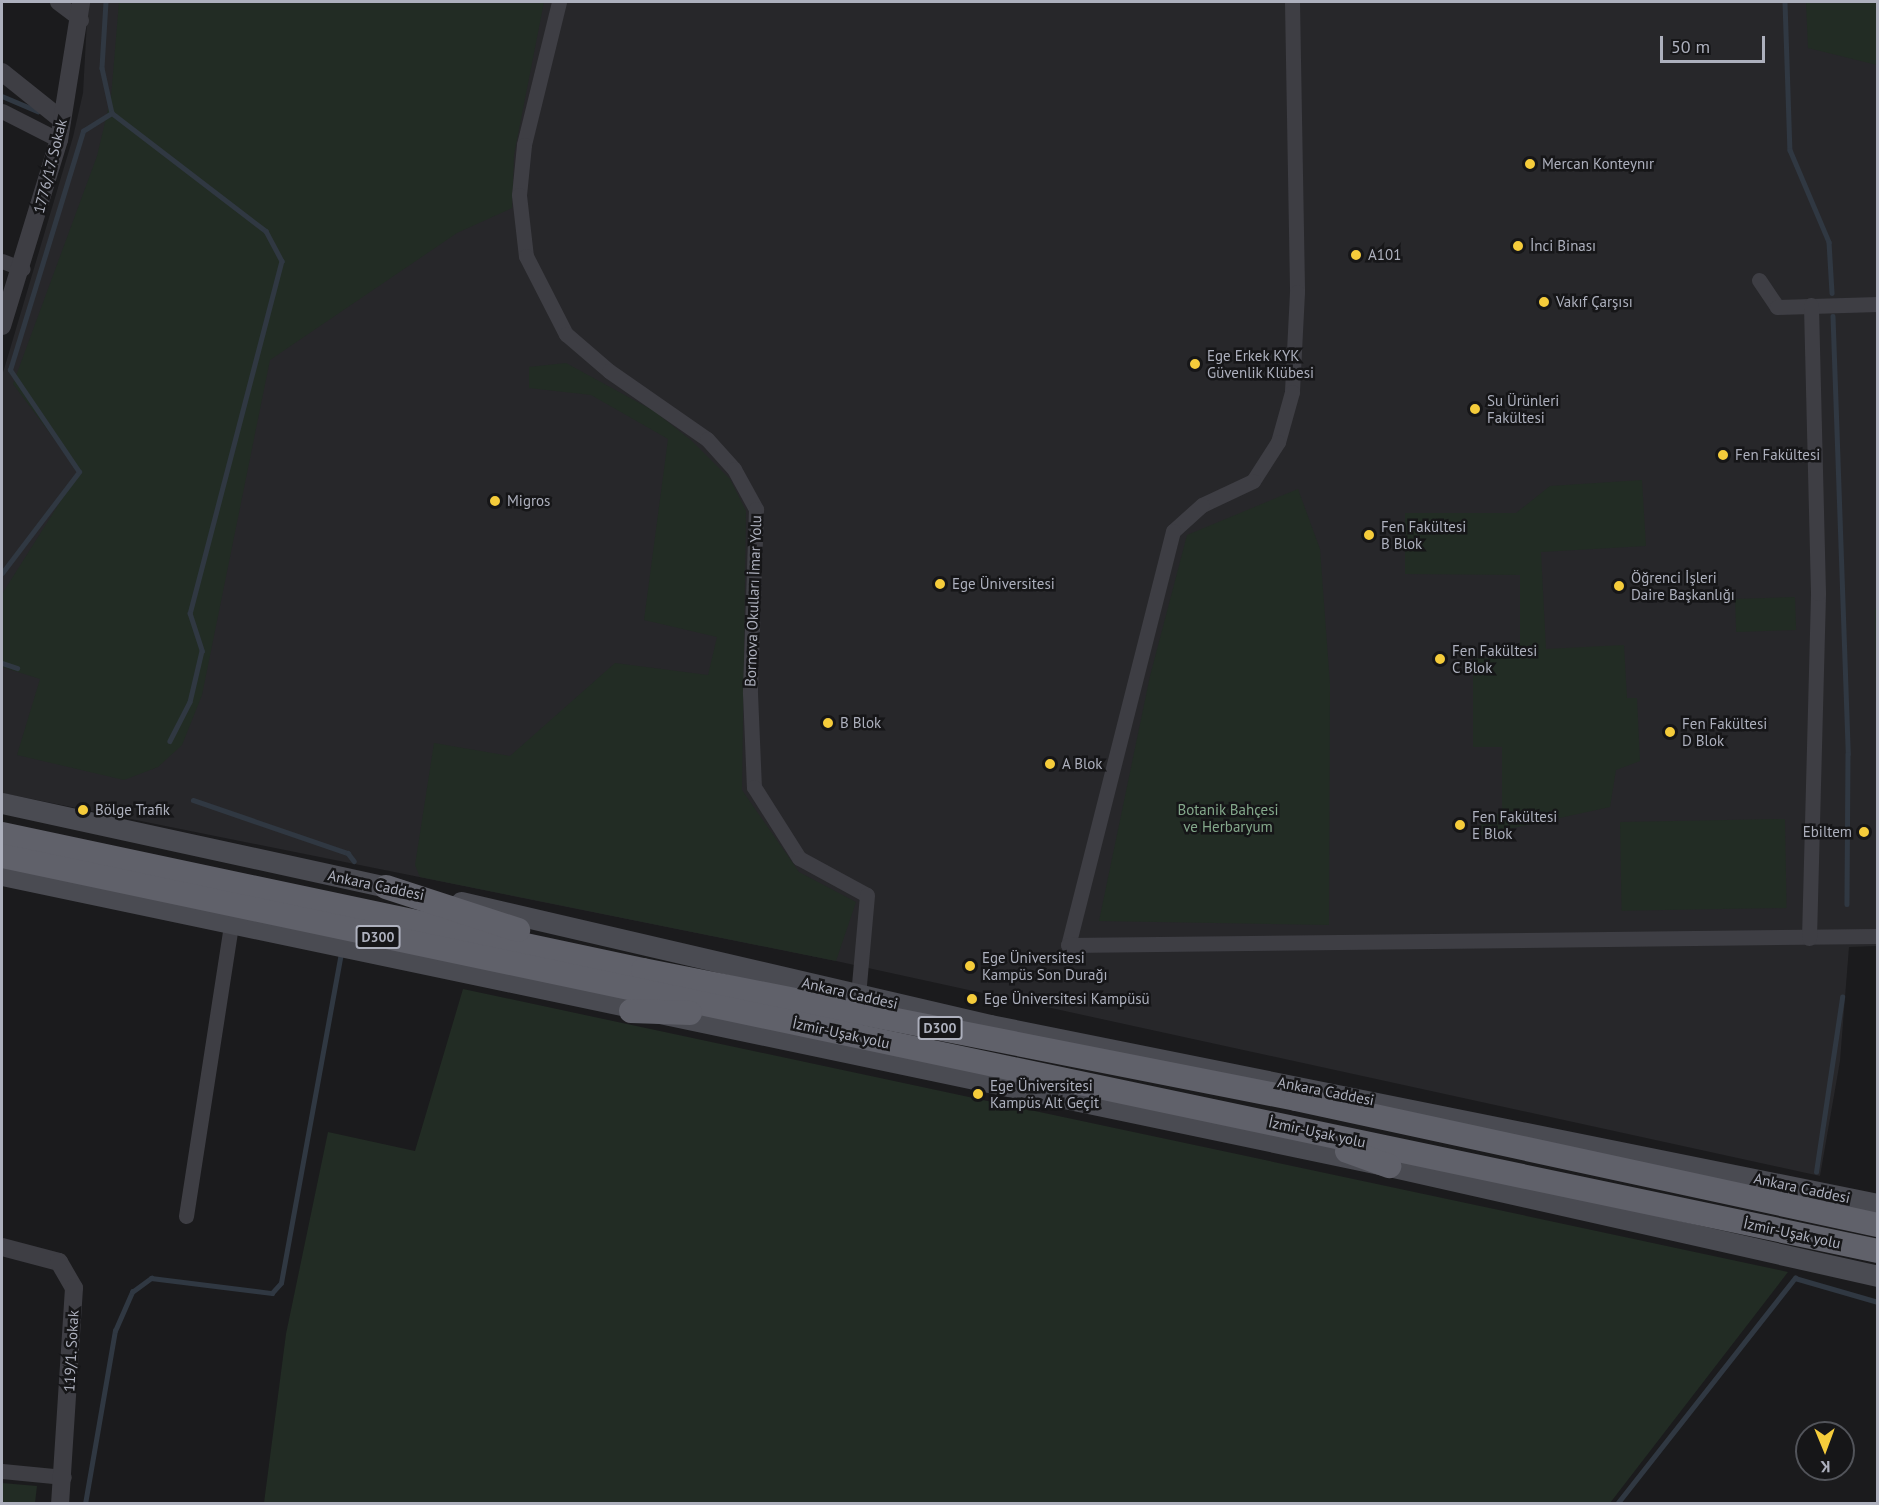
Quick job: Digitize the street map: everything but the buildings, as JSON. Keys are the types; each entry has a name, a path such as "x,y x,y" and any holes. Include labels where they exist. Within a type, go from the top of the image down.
{"highway":[{"name":"Ankara Caddesi","path":"2,834 643,970 1296,1099 1878,1225"},
{"name":"D300","path":"2,856 756,1015"},
{"path":"386,887 643,970"},
{"path":"631,1011 756,1015"},
{"name":"İzmir-Uşak yolu","path":"756,1015 1878,1251"},
{"path":"1296,1099 1374,1101"},
{"path":"1269,1122 1389,1166"}],"main road":[{"name":"Ankara Caddesi","path":"2,803 386,887 542,918 858,996 1878,1204"},
{"path":"2,875 631,1011 1389,1166 1878,1276"}],"street":[{"path":"57,2 81,20"},
{"name":"1776/17. Sokak","path":"2,326 23,269 58,140 81,20 81,2"},
{"name":"Bornova Okulları İmar Yolu","path":"559,2 524,145 519,195 526,256 566,334 609,371 707,439 734,469 756,509 750,671 754,787 799,858 867,895 858,996"},
{"path":"1292,2 1297,292 1292,392 1278,442 1253,482 1202,505 1173,531 1068,945 1878,936"},
{"path":"2,72 62,120"},
{"path":"2,111 58,140"},
{"path":"2,261 23,269"},
{"path":"1759,280 1777,306 1878,304"},
{"path":"1809,938 1818,593 1811,305"},
{"path":"186,1216 231,926"},
{"name":"119/1. Sokak","path":"2,1247 59,1262 74,1288 64,1477 60,1503"},
{"path":"2,1471 64,1477"}],"shaded area":[{"name":"Ege Üniversitesi","path":"88,2 1877,2 1877,946 1849,947 1840,1061 1820,1176 836,961 2,793 2,376 73,137 83,93"}],"green space":[{"path":"119,2 544,2 514,155 512,208 457,233 270,360 202,695 182,745 158,767 124,780 17,755 40,679 2,667 2,594 79,472 13,384 97,156 111,97"},
{"path":"1806,2 1877,2 1877,65 1808,48"},
{"path":"566,363 654,411 692,441 730,479 746,511 742,790 799,872 856,902 836,961 420,877 415,865 434,743 510,756 615,663 708,675 717,637 644,620 668,439 591,395 529,388 529,367"},
{"path":"1642,480 1646,546 1541,552 1546,649 1624,645 1627,698 1637,698 1640,761 1616,770 1610,807 1481,835 1481,820 1502,812 1502,747 1473,747 1473,658 1520,658 1520,575 1405,574 1405,513 1516,513 1550,486"},
{"name":"Botanik Bahçesi ve Herbaryum","path":"1298,489 1320,549 1330,684 1329,925 1099,921 1150,676 1187,535"},
{"path":"1795,597 1796,630 1736,632 1735,599"},
{"path":"1875,608 1878,609 1877,705 1876,704"},
{"path":"1785,819 1787,908 1622,911 1620,822"},
{"path":"463,989 1788,1272 1610,1503 264,1503 286,1334 328,1132 415,1151"},
{"path":"2,1483 37,1486 35,1503 2,1503"}],"waterway":[{"path":"106,2 102,68 112,113 266,231 282,261 190,613 202,651 190,702 170,741"},
{"path":"1785,2 1790,150 1829,242 1832,293"},
{"path":"2,96 38,111"},
{"path":"2,573 79,472 10,370 83,131 112,113"},
{"path":"1833,316 1848,754 1847,904"},
{"path":"2,663 17,668"},
{"path":"193,800 348,853 354,861"},
{"path":"85,1504 115,1331 132,1292 151,1278 272,1293 281,1283 341,953"},
{"path":"1816,1172 1842,997"},
{"path":"1617,1504 1795,1278 1878,1302"}],"place":[{"name":"Mercan Konteynır","path":"1530,164"},
{"name":"İnci Binası","path":"1518,246"},
{"name":"A101","path":"1356,255"},
{"name":"Vakıf Çarşısı","path":"1544,302"},
{"name":"Ege Erkek KYK Güvenlik Klübesi","path":"1195,364"},
{"name":"Su Ürünleri Fakültesi","path":"1475,409"},
{"name":"Fen Fakültesi","path":"1723,455"},
{"name":"Migros","path":"495,501"},
{"name":"Fen Fakültesi B Blok","path":"1369,535"},
{"name":"Ege Üniversitesi","path":"940,584"},
{"name":"Öğrenci İşleri Daire Başkanlığı","path":"1619,586"},
{"name":"Fen Fakültesi C Blok","path":"1440,659"},
{"name":"B Blok","path":"828,723"},
{"name":"Fen Fakültesi D Blok","path":"1670,732"},
{"name":"A Blok","path":"1050,764"},
{"name":"Bölge Trafik","path":"83,810"},
{"name":"Fen Fakültesi E Blok","path":"1460,825"},
{"name":"Ebiltem","path":"1864,832"},
{"name":"Ege Üniversitesi Kampüs Son Durağı","path":"970,966"},
{"name":"Ege Üniversitesi Kampüsü","path":"972,999"},
{"name":"Ege Üniversitesi Kampüs Alt Geçit","path":"978,1094"}]}
